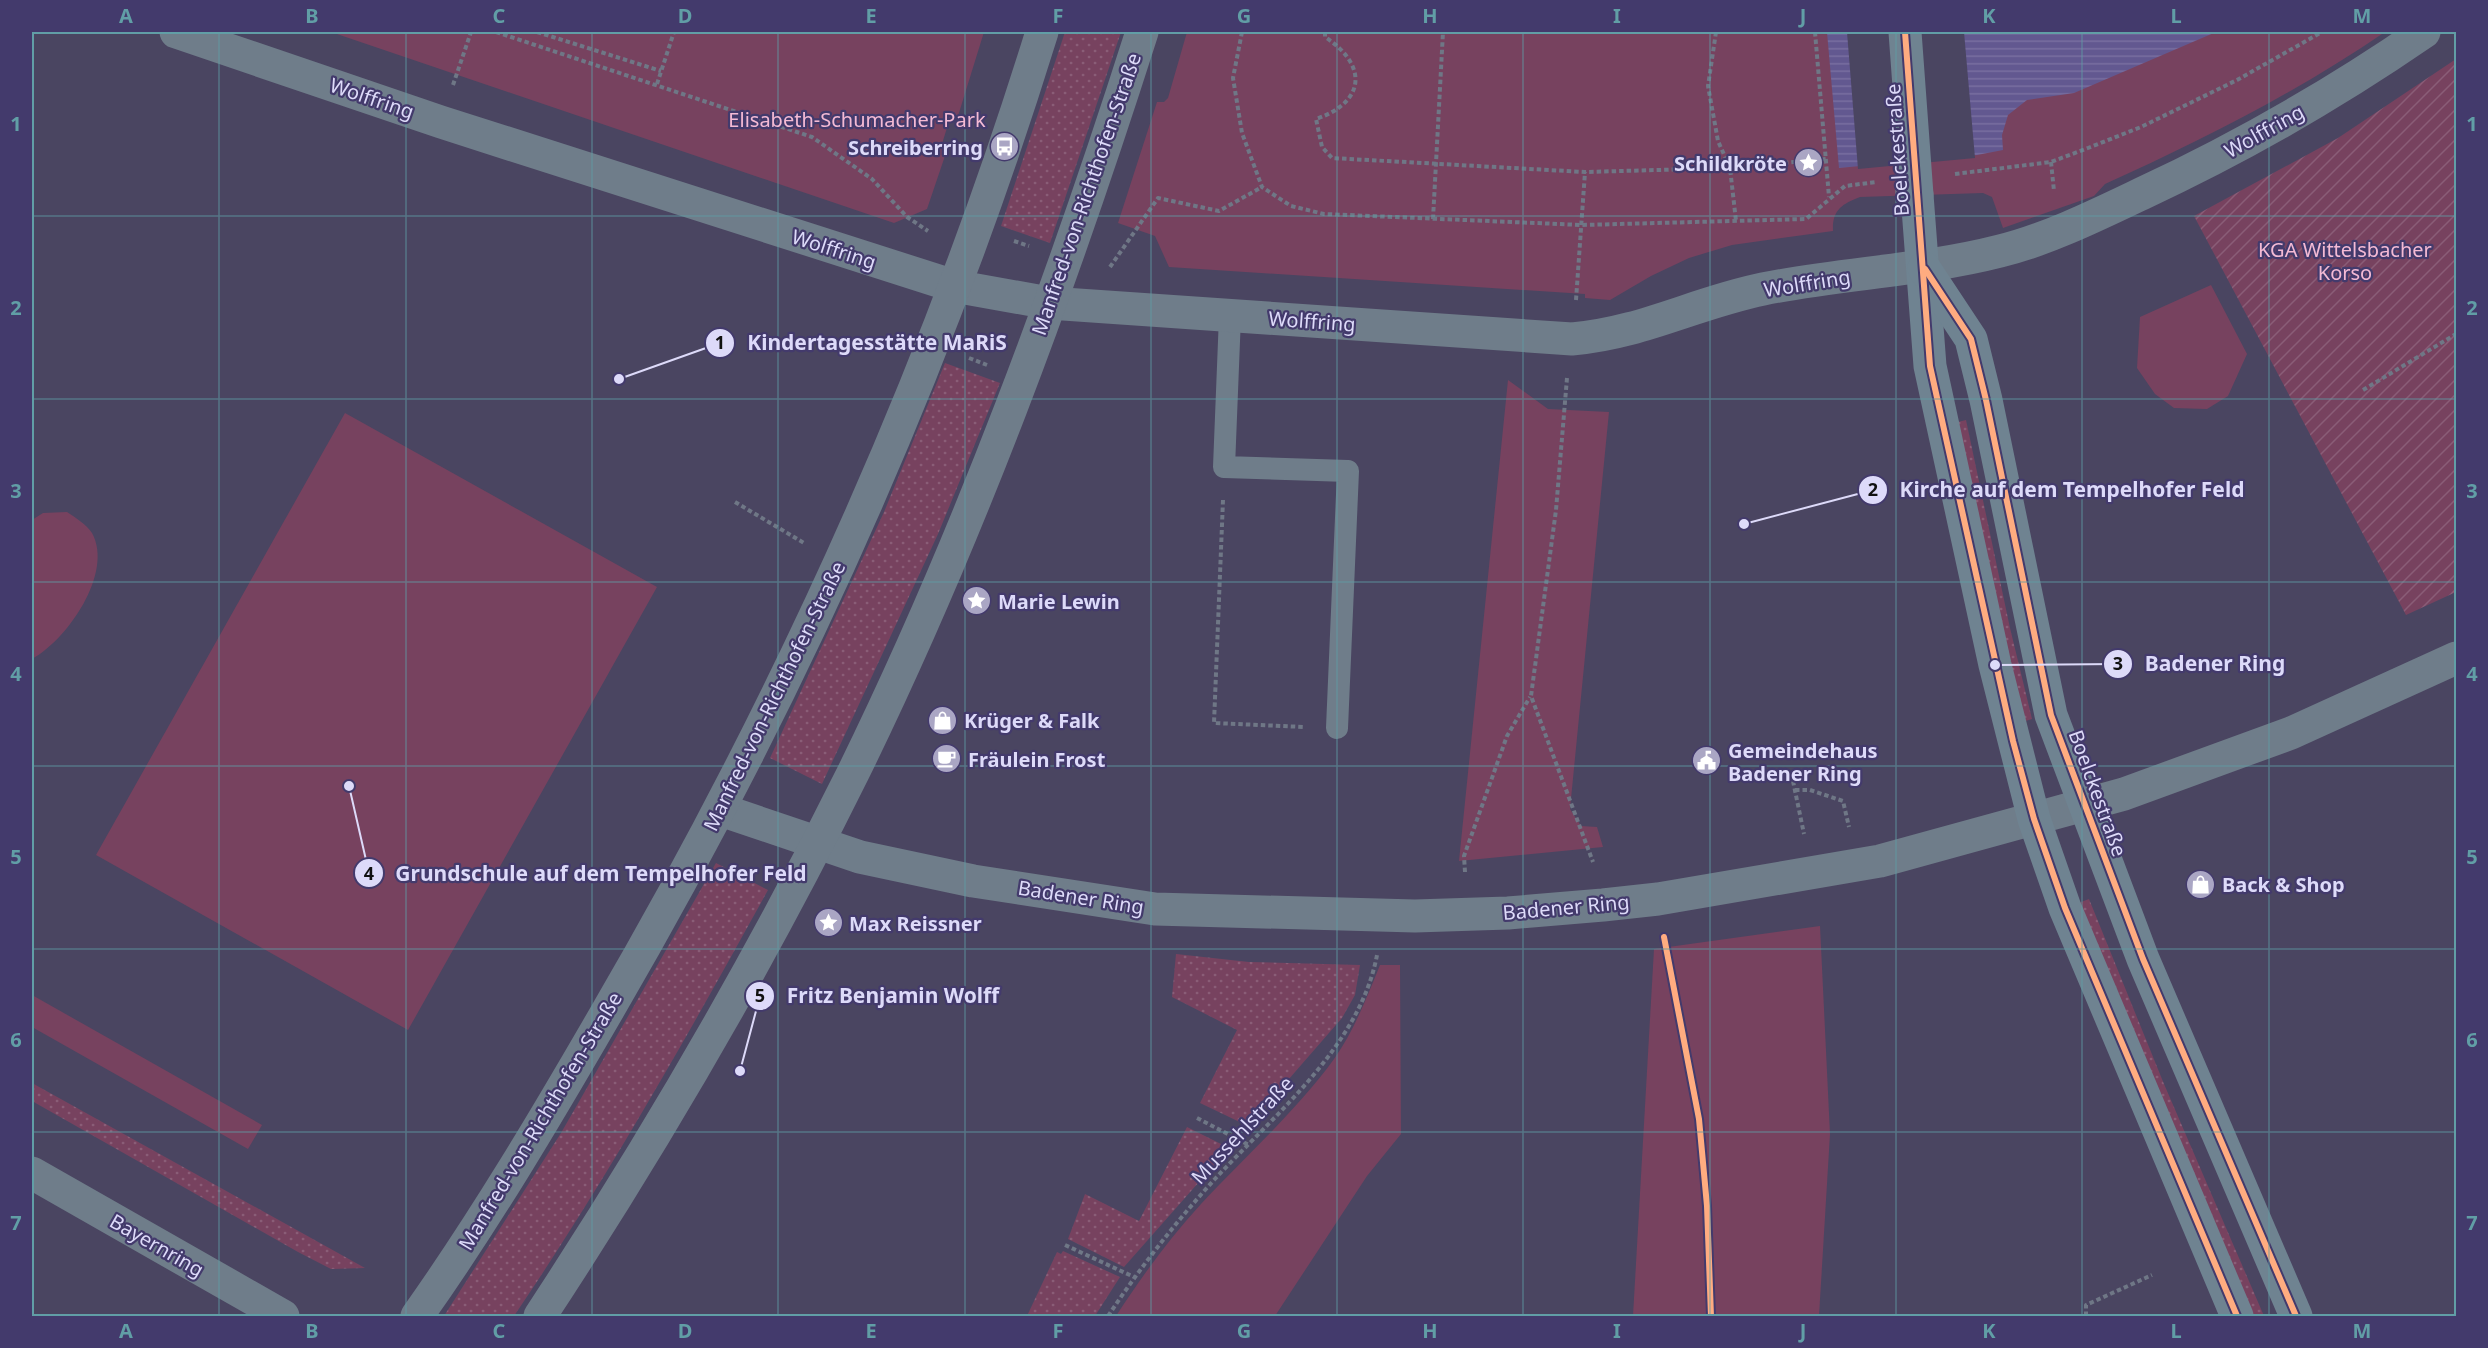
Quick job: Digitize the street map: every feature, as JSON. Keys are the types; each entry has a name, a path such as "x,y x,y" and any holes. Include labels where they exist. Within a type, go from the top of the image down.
{"main road":[{"name":"Boelckestraße","path":"1905,32 1930,366 2009,726 2034,819 2065,908 2237,1317"},
{"name":"Boelckestraße","path":"1923,266 1971,339 1986,400 2051,715 2143,959 2296,1317"}],"street":[{"name":"Wolffring","path":"176,32 441,122 954,286 1049,303 1572,339 1632,330 1727,297 1790,284 1923,266 2001,251 2103,212 2275,127 2366,72 2424,32"},
{"name":"Manfred-von-Richthofen-Straße","path":"417,1317 547,1114 721,810 857,521 954,286 981,219 1042,32"},
{"name":"Manfred-von-Richthofen-Straße","path":"540,1317 591,1239 750,971 858,761 929,606 1003,426 1076,231 1142,32"},
{"name":"Badener Ring","path":"721,810 860,857 973,881 1155,909 1415,916 1508,913 1658,898 1880,861 2144,788 2291,733 2457,658"},
{"name":"Bayernring","path":"32,1173 283,1317"}],"lane":[{"path":"1230,315 1224,467 1348,471 1337,728"}],"path":[{"path":"450,95 471,32"},
{"path":"496,32 812,137 872,179 907,217 928,231"},
{"path":"537,32 661,71"},
{"path":"657,84 674,32"},
{"path":"1242,32 1233,78 1242,133 1262,187 1290,206 1324,214 1582,225 1806,219 1829,197 1845,186 1879,182"},
{"path":"1325,32 1325,37 1340,46 1349,58 1356,75 1355,88 1340,108 1316,119 1322,147 1332,158 1585,172 1730,168 1826,159"},
{"path":"1433,219 1443,32"},
{"path":"1716,32 1708,86 1718,141 1730,168 1736,221"},
{"path":"1815,32 1829,197"},
{"path":"1946,175 2051,162 2162,117 2237,80 2322,32"},
{"path":"2045,195 2056,190 2051,162"},
{"path":"1576,294 1585,172"},
{"path":"1108,271 1158,198 1219,211 1262,187"},
{"path":"1007,239 1037,249"},
{"path":"2363,390 2457,334"},
{"path":"961,355 994,367"},
{"path":"1466,872 1464,856 1507,736 1531,696 1556,510 1568,373"},
{"path":"1224,467 1214,723 1337,728"},
{"path":"735,502 804,543"},
{"path":"1531,696 1593,862"},
{"path":"1792,781 1804,834"},
{"path":"1795,790 1810,790 1843,801 1849,827"},
{"path":"1197,1118 1249,1145"},
{"path":"1065,1245 1134,1277"},
{"path":"2086,1317 2086,1305 2152,1275"}],"green space":[{"name":"Elisabeth-Schumacher-Park","path":"331,32 984,32 958,116 951,115 941,147 947,150 927,209 894,223"},
{"path":"1065,32 1121,32 1050,243 1001,226"},
{"path":"1187,32 2385,32 2284,95 2178,150 2105,184 2094,196 2003,228 1992,197 1983,193 1860,197 1839,209 1834,218 1833,231 1732,245 1689,258 1651,276 1610,300 1585,298 1585,294 1169,267 1155,236 1118,223 1157,102 1164,102 1168,98"},
{"name":"KGA Wittelsbacher Korso","path":"2456,59 2456,592 2406,615 2194,216 2338,138"},
{"path":"2211,285 2247,354 2228,396 2207,409 2174,408 2155,394 2137,368 2140,317"},
{"path":"945,363 1000,383 938,534 822,784 770,758 884,512"},
{"path":"1508,380 1548,409 1609,412 1570,809 1581,826 1597,827 1603,847 1459,861"},
{"path":"345,413 657,587 408,1030 96,855"},
{"path":"1966,420 2010,628 2032,719 2019,723 1954,423"},
{"path":"67,512 92,533 97,549 97,567 92,585 72,621 46,650 32,659 32,520 43,513"},
{"path":"716,863 768,890 614,1159 514,1316 444,1316 561,1133"},
{"path":"2089,899 2164,1084 2264,1316 2251,1316 2076,904"},
{"path":"1820,926 1830,1134 1819,1316 1633,1316 1654,949"},
{"path":"1176,954 1249,962 1360,965 1355,995 1342,1018 1248,1126 1200,1103 1237,1030 1172,997"},
{"path":"1380,965 1400,965 1401,1134 1367,1176 1275,1316 1116,1316 1156,1258 1189,1217 1320,1078 1354,1025"},
{"path":"32,995 262,1125 248,1149 32,1027"},
{"path":"32,1083 365,1268 331,1269 298,1252 32,1101"},
{"path":"1187,1127 1229,1148 1124,1267 1068,1239 1085,1194 1139,1221"},
{"path":"1063,1251 1120,1277 1095,1316 1027,1316 1057,1252 1061,1254"}],"shaded area":[{"path":"1827,32 2216,32 2074,93 2027,100 2008,115 2002,135 2003,150 1977,155 1839,168"}],"pier":[{"path":"1847,32 1964,32 1975,158 1858,169"}],"cycle path":[{"path":"1905,32 1930,366 2013,741 2034,819 2065,908 2237,1316"},
{"path":"1925,269 1971,339 1986,400 2051,715 2143,959 2296,1316"},
{"path":"1664,937 1699,1119 1707,1206 1711,1316"}],"place":[{"name":"Schreiberring","path":"1004,147"},
{"name":"Schildkröte","path":"1808,163"},
{"name":"Kindertagesstätte MaRiS","path":"619,379"},
{"name":"Kirche auf dem Tempelhofer Feld","path":"1744,524"},
{"name":"Marie Lewin","path":"977,601"},
{"name":"Badener Ring","path":"1995,665"},
{"name":"Krüger & Falk","path":"943,720"},
{"name":"Fräulein Frost","path":"947,759"},
{"name":"Gemeindehaus Badener Ring","path":"1707,761"},
{"name":"Grundschule auf dem Tempelhofer Feld","path":"349,786"},
{"name":"Back & Shop","path":"2201,884"},
{"name":"Max Reissner","path":"828,923"},
{"name":"Fritz Benjamin Wolff","path":"740,1071"}]}
